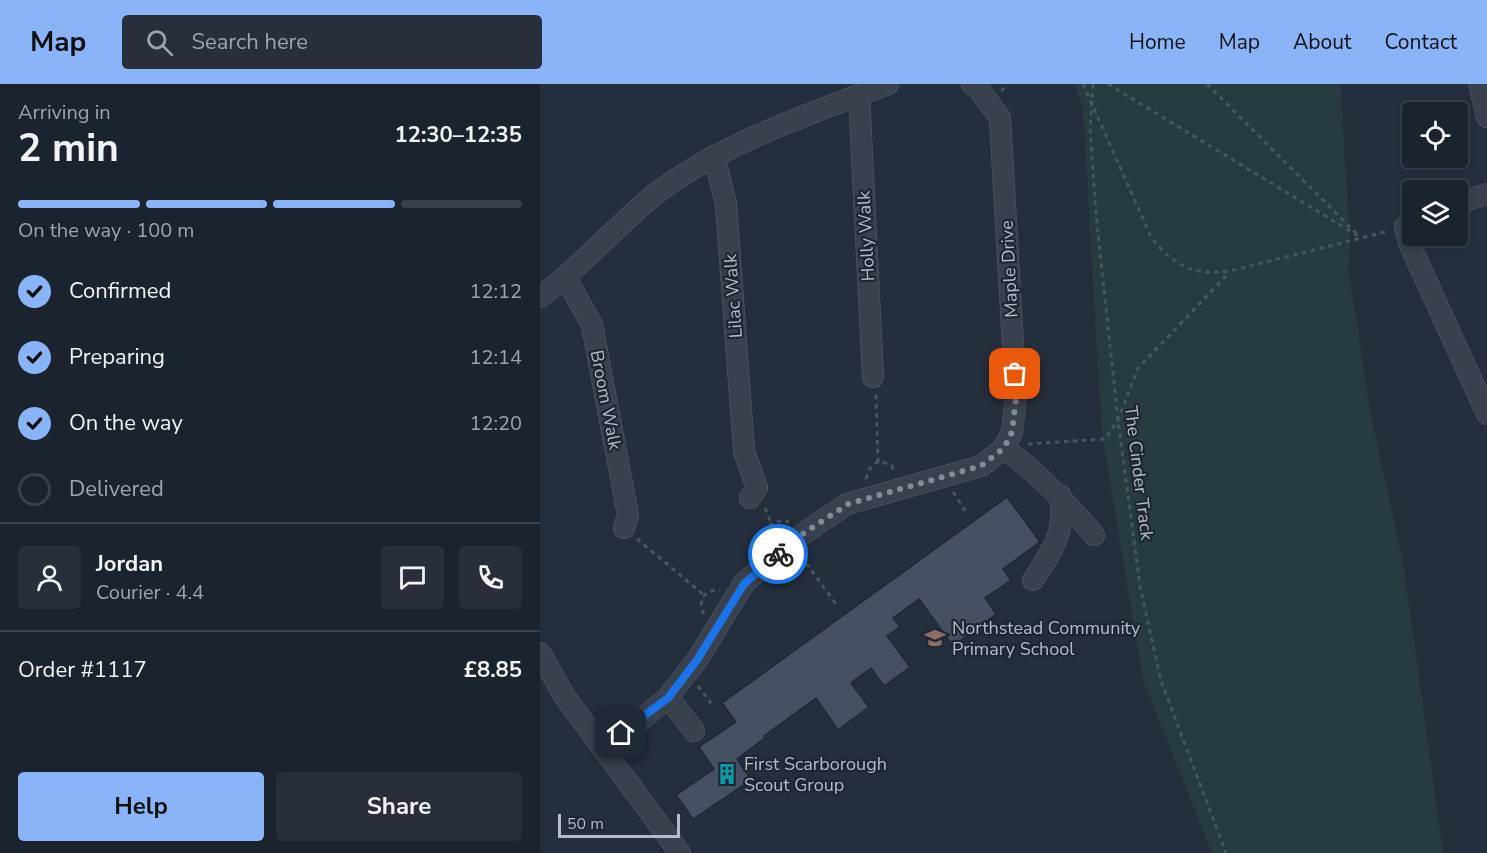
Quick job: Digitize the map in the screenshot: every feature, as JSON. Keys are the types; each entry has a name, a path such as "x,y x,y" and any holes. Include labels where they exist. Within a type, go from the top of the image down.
{"street":[{"path":"540,297 566,278 654,195 714,156 888,84"},
{"name":"Maple Drive","path":"972,84 978,88 1000,118 1016,398 1008,440"},
{"path":"1479,84 1487,117"},
{"name":"Holly Walk","path":"859,95 873,377"},
{"name":"Lilac Walk","path":"714,156 726,204 744,451 757,488 750,498"},
{"path":"1468,200 1487,194"},
{"path":"1410,246 1487,414"},
{"name":"Broom Walk","path":"566,278 592,325 628,515 624,528"},
{"path":"601,746 641,720 668,698 697,660 744,584 791,542 848,504 981,466 1008,440 1094,535"},
{"path":"1033,580 1052,552 1061,528 1063,513 1060,495"},
{"path":"540,653 565,697 680,853"},
{"path":"668,698 694,731"}],"path":[{"path":"1083,84 1151,237 1161,250 1191,270 1209,274 1230,272 1402,227"},
{"name":"The Cinder Track","path":"1093,84 1090,128 1096,214 1118,420 1140,586 1161,681 1226,853"},
{"path":"1108,84 1360,237"},
{"path":"1207,84 1360,237"},
{"path":"1008,440 1028,444 1105,439 1118,420 1138,368 1230,272"},
{"path":"873,377 876,392 878,462"},
{"path":"944,477 967,513"},
{"path":"624,528 704,595"},
{"path":"791,542 836,604"}],"green space":[{"path":"1074,84 1340,84 1350,240 1348,267 1370,411 1403,562 1443,853 1212,853 1143,680 1102,434 1083,107"}],"building":[{"path":"1007,497 1040,542 1003,569 1011,580 985,598 996,614 953,646 919,599 893,618 900,627 887,636 910,667 884,686 871,668 851,683 869,707 838,730 816,698 737,759 751,780 693,819 676,795 714,769 699,747 736,722 722,703"}],"way so far":[{"path":"778,554 791,542 848,504 981,466 1004,448 1012,432 1016,398 1015,374"}],"place":[{"name":"Northstead Community Primary School","path":"935,638"},
{"name":"First Scarborough Scout Group","path":"727,774"}],"route":[{"path":"621,733 668,698 697,660 744,584 778,554"}]}
